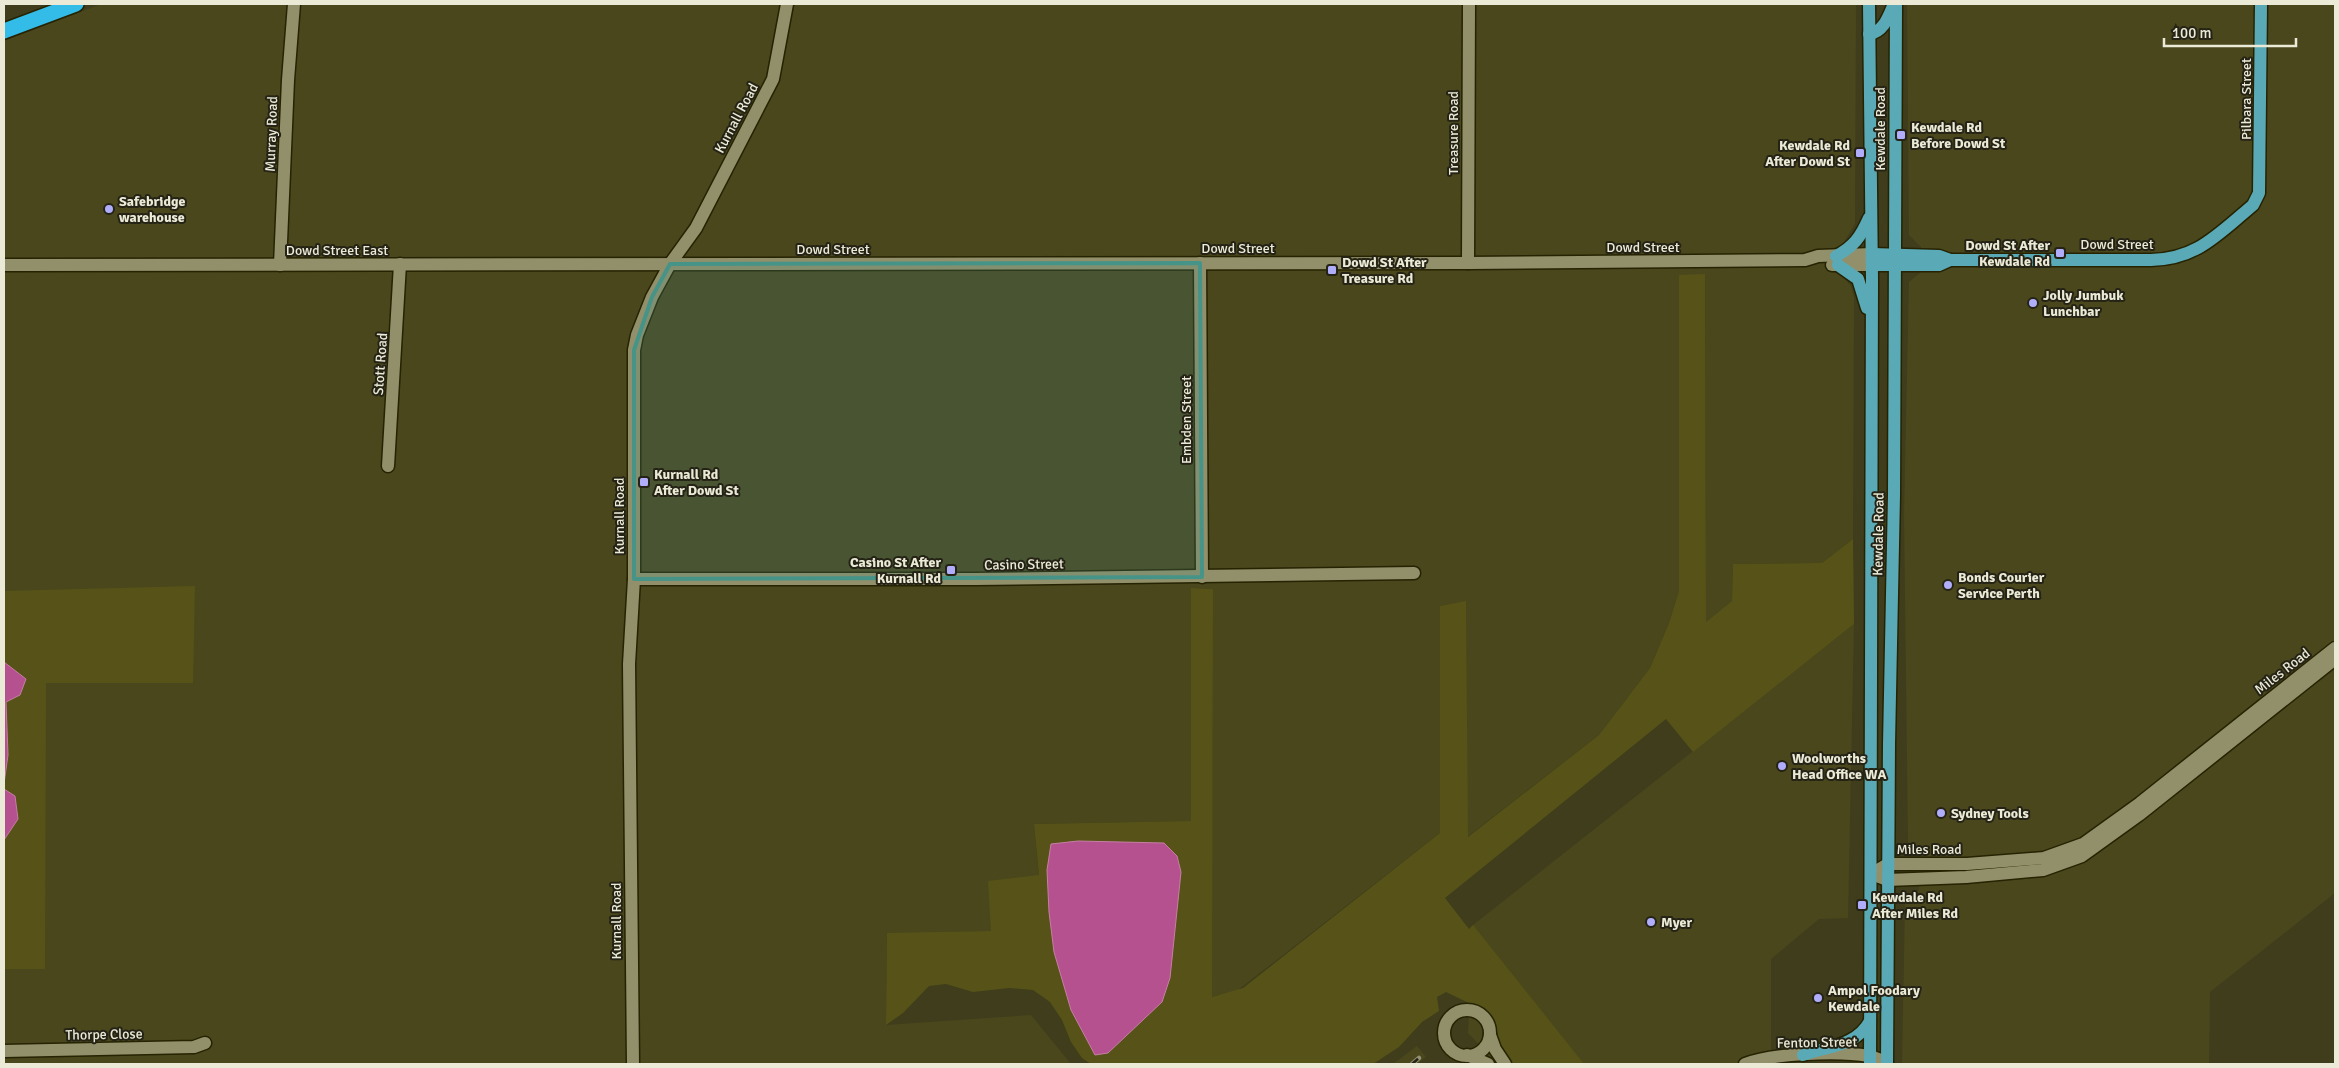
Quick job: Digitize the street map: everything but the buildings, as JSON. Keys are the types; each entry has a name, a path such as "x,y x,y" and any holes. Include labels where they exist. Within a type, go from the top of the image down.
{"highway":[{"path":"4,31 76,4"}],"main road":[{"name":"Kewdale Road","path":"1869,4 1872,260 1870,1060"},
{"name":"Kewdale Road","path":"1886,1064 1895,260 1895,4"},
{"path":"1869,34 1876,33 1882,28 1895,4"},
{"name":"Pilbara Street","path":"2259,193 2261,4"},
{"name":"Dowd Street","path":"1872,260 1940,256 1950,260 2151,260 2180,257 2194,252 2235,221 2253,205 2259,193"},
{"path":"1871,212 1858,240 1852,248 1837,260 1858,279 1871,318"},
{"path":"1871,676 1891,675"},
{"path":"1803,1055 1851,1041 1863,1033 1870,1022"}],"street":[{"name":"Murray Road","path":"280,265 288,80 294,4"},
{"name":"Kurnall Road","path":"633,1064 630,664 634,579 634,350 637,335 652,297 670,264 696,228 773,79 787,4"},
{"name":"Treasure Road","path":"1468,263 1469,4"},
{"name":"Dowd Street","path":"670,264 1468,263 1805,260 1818,256 1837,260 1872,260"},
{"name":"Embden Street","path":"1200,263 1202,577"},
{"name":"Stott Road","path":"388,466 400,264"},
{"name":"Dowd Street East","path":"4,265 670,264"},
{"name":"Casino Street","path":"634,579 1202,577 1414,573"},
{"name":"Miles Road","path":"1871,874 1888,864 1967,864 2044,858 2083,844 2154,791 2335,648"},
{"name":"Miles Road","path":"1871,874 1888,880 1973,876 2043,870 2082,856 2108,839 2335,659"},
{"path":"1488,1064 1452,1050 1445,1039 1445,1027 1452,1016 1464,1010 1477,1012 1487,1021 1495,1049 1506,1064"},
{"path":"1467,1056 1474,1055 1485,1047 1490,1035"},
{"name":"Thorpe Close","path":"4,1051 194,1047 205,1043"},
{"name":"Fenton Street","path":"1745,1064 1771,1057 1803,1055 1870,1060 1886,1064"}],"highlighted area":[{"path":"1200,263 1202,577 634,579 634,350 652,297 670,264"}],"shaded area":[{"path":"101,4 1856,4 1855,224 1841,247 1842,276 1851,286 1854,298 1853,539 1822,563 1733,564 1732,601 1706,622 1705,275 1679,275 1679,591 1669,623 1650,668 1599,735 1467,837 1466,602 1440,606 1440,833 1238,990 1211,997 1213,589 1192,588 1191,821 1034,824 1039,876 991,931 887,934 886,1025 1031,1015 1071,1064 4,1064 4,41"},
{"path":"1907,4 2335,4 2335,893 2210,992 2209,1064 1902,1064 1905,903 1919,890 1921,851 1908,842 1904,515 1909,282 1920,273 1921,247 1909,235"},
{"path":"1705,274 1706,622 1732,601 1733,564 1822,563 1853,539 1854,624 1693,752 1666,719 1445,898 1469,929 1473,925 1584,1064 1510,1064 1497,1038 1489,1015 1446,992 1437,997 1439,1011 1422,1022 1399,1047 1373,1064 1091,1064 1082,1058 1071,1042 1062,1020 1050,1002 1033,990 1009,988 973,992 946,984 929,986 903,1013 886,1025 887,933 991,931 988,881 1039,875 1034,824 1191,821 1191,588 1213,589 1212,997 1243,988 1440,833 1440,606 1466,601 1468,837 1599,735 1650,668 1669,623 1679,591 1679,275"},
{"path":"195,586 193,683 46,683 45,969 4,969 4,840 18,818 15,796 4,789 8,755 6,702 20,695 26,679 4,662 4,591"},
{"path":"1854,624 1848,918 1819,919 1771,959 1771,1064 1497,1064 1468,1033 1473,925"},
{"path":"4,662 26,679 20,695 6,702 8,755 4,784"},
{"path":"4,789 15,796 18,819 4,840"},
{"path":"1078,841 1164,843 1177,856 1181,872 1170,978 1162,1002 1108,1053 1095,1055 1071,1010 1054,952 1049,912 1047,870 1051,844"},
{"path":"1417,1046 1426,1057 1417,1064 1393,1064"}],"railway":[{"path":"1412,1064 1419,1058"}],"place":[{"name":"Kewdale Rd Before Dowd St","path":"1901,135"},
{"name":"Kewdale Rd After Dowd St","path":"1860,153"},
{"name":"Safebridge warehouse","path":"109,209"},
{"name":"Dowd St After Kewdale Rd","path":"2060,253"},
{"name":"Dowd St After Treasure Rd","path":"1332,270"},
{"name":"Jolly Jumbuk Lunchbar","path":"2033,303"},
{"name":"Kurnall Rd After Dowd St","path":"644,482"},
{"name":"Casino St After Kurnall Rd","path":"951,570"},
{"name":"Bonds Courier Service Perth","path":"1948,585"},
{"name":"Woolworths Head Office WA","path":"1782,766"},
{"name":"Sydney Tools","path":"1941,813"},
{"name":"Kewdale Rd After Miles Rd","path":"1862,905"},
{"name":"Myer","path":"1651,922"},
{"name":"Ampol Foodary Kewdale","path":"1818,998"}]}
